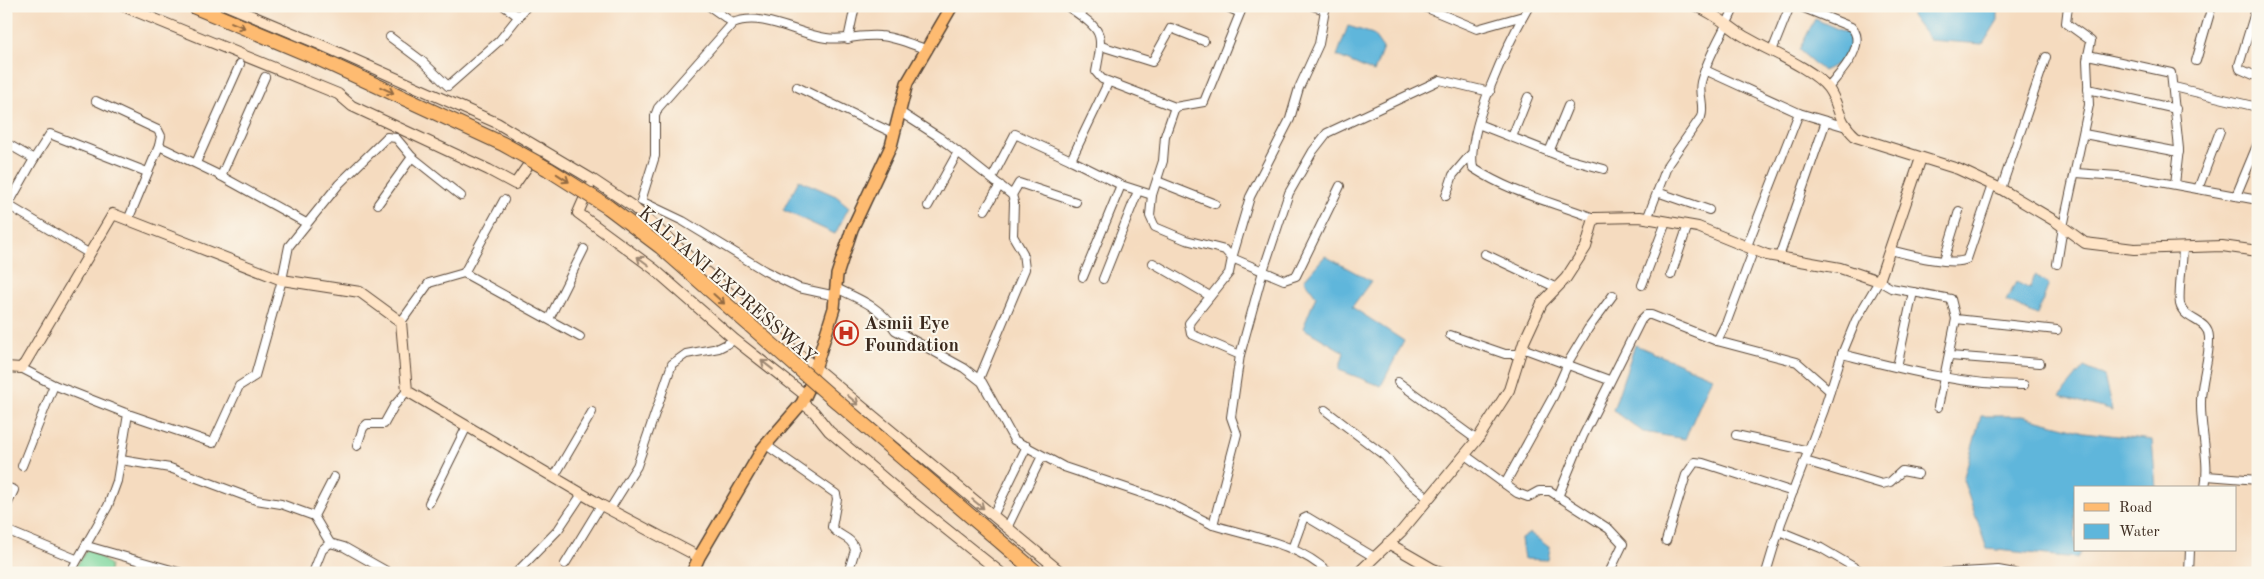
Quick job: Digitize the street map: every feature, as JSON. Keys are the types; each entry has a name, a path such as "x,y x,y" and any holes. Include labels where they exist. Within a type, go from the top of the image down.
{"highway":[{"name":"KALYANI EXPRESSWAY","path":"193,6 315,57 503,144 548,169 608,207 662,247 828,394 1037,573"}],"main road":[{"path":"692,573 699,556 766,445 806,395 816,368 836,292 837,275 852,230 891,146 907,83 952,6"}],"street":[{"path":"6,11 9,6"},
{"path":"123,6 338,94 352,106 464,157 515,184 540,148"},
{"path":"228,6 497,123 593,180 639,212 816,368 1062,573"},
{"path":"504,6 519,17"},
{"path":"390,37 422,61 448,86 499,41 527,6"},
{"path":"709,6 733,24"},
{"path":"848,39 855,6"},
{"path":"1067,6 1097,28 1102,42 1096,72 1108,83 1174,107 1204,102 1241,9 1225,6"},
{"path":"1240,355 1191,334 1189,323 1230,273 1232,258 1250,197 1290,119 1299,88 1319,44 1326,8 1313,6"},
{"path":"1422,6 1477,29 1523,16"},
{"path":"1446,196 1453,175 1470,154 1478,124 1490,92 1515,31 1529,6"},
{"path":"1696,6 1706,10 1814,76 1828,88 1843,126"},
{"path":"1647,218 1668,164 1701,117 1702,105 1699,95 1705,70 1712,51 1735,6"},
{"path":"1772,52 1790,6"},
{"path":"1799,6 1851,27 1858,37 1845,65 1828,88"},
{"path":"2057,264 2089,105 2088,55 2091,41 2066,23 2068,6"},
{"path":"2196,61 2212,6"},
{"path":"2257,6 2239,65 2240,69 2258,76"},
{"path":"928,50 881,36 848,39 827,38 760,20 745,18 733,24 658,108 655,116 655,156 641,201 682,221 765,271 799,288 836,292 871,304 890,321 895,330 964,368 979,379 1014,440 1042,456 1064,467 1165,501 1213,525 1271,540 1292,550 1329,573"},
{"path":"1101,46 1152,62 1171,28 1204,41"},
{"path":"2088,55 2172,73 2179,152 2175,184"},
{"path":"1890,250 1944,260 1963,262 1967,259 2046,57"},
{"path":"196,163 240,64"},
{"path":"1705,70 1799,113 1843,126 1856,137 1958,169 1996,187 2063,227 2085,243 2134,250 2222,246 2258,251"},
{"path":"221,176 265,77"},
{"path":"1213,525 1237,434 1231,417 1240,355 1263,270 1289,193 1313,151 1327,133 1440,80 1490,92"},
{"path":"1071,160 1108,83"},
{"path":"2174,86 2257,107"},
{"path":"797,87 893,133"},
{"path":"2088,89 2176,109"},
{"path":"1512,136 1528,97"},
{"path":"96,101 158,130 161,136 159,146 128,220"},
{"path":"1549,152 1568,106"},
{"path":"1174,107 1164,136 1163,161 1158,182 1152,195 1150,216 1155,227 1186,240 1225,250 1232,258 1284,280 1296,276 1340,186"},
{"path":"900,112 958,152 1012,195 1014,202 1013,236 1024,253 1026,269 979,379"},
{"path":"1717,341 1727,322 1750,248 1799,113"},
{"path":"1779,257 1826,121"},
{"path":"1478,124 1549,152 1604,169"},
{"path":"2198,189 2220,131"},
{"path":"90,254 7,204 50,134 147,172"},
{"path":"992,178 1015,134 1122,185 1152,195"},
{"path":"2084,134 2179,152"},
{"path":"7,369 20,368 54,385 128,414 213,443 239,386 255,376 282,280 288,246 339,184 387,137 396,138 412,157 461,196"},
{"path":"6,143 34,159"},
{"path":"2236,196 2258,143"},
{"path":"159,146 221,176 306,223"},
{"path":"928,206 958,152"},
{"path":"1470,154 1473,168 1492,181 1535,199 1594,218 1647,218 1698,227 1750,248 1779,257 1840,268 1879,280 1891,288 1951,299 1956,319 1950,356 1938,407"},
{"path":"378,204 412,157"},
{"path":"1766,573 1842,354 1856,320 1879,280 1922,158"},
{"path":"2076,173 2132,177 2258,200"},
{"path":"593,180 578,213 654,269 735,340 806,395 814,412 829,431 906,497 1001,573"},
{"path":"1012,195 1019,182 1076,202"},
{"path":"1158,182 1215,204"},
{"path":"1082,277 1122,185"},
{"path":"985,210 1000,186"},
{"path":"1103,279 1138,191"},
{"path":"1657,192 1709,210"},
{"path":"464,273 504,200"},
{"path":"1944,260 1958,211"},
{"path":"20,368 113,214 282,280 360,292 401,322"},
{"path":"1358,573 1388,543 1477,440 1509,390 1521,351 1542,302 1566,278 1586,247 1594,218"},
{"path":"1642,285 1666,222"},
{"path":"1671,275 1688,226"},
{"path":"2183,247 2180,305 2187,316 2203,324 2209,335 2201,399 2202,441 2207,476 2205,486"},
{"path":"549,319 584,249"},
{"path":"1485,254 1557,288"},
{"path":"1153,263 1210,296"},
{"path":"357,446 363,428 368,424 384,424 394,406 407,391 401,322 429,283 464,273 580,337"},
{"path":"1897,368 1913,292"},
{"path":"1505,484 1554,394 1567,364 1588,329 1613,295"},
{"path":"1558,497 1610,380 1641,320 1646,315 1717,341 1797,362 1830,390"},
{"path":"1956,319 2057,330"},
{"path":"1450,335 1505,354 1521,351 1567,364 1610,380"},
{"path":"565,564 605,507 637,466 672,364 686,354 719,348 735,340"},
{"path":"1842,354 1945,379 1993,385 2024,385"},
{"path":"1950,356 2040,363"},
{"path":"1398,382 1477,440"},
{"path":"22,466 54,385"},
{"path":"407,391 605,507 699,556"},
{"path":"1325,410 1385,456 1406,480 1428,498"},
{"path":"554,477 592,412"},
{"path":"70,573 76,559 87,546 108,506 121,460 128,414"},
{"path":"429,503 467,426"},
{"path":"1736,435 1809,451"},
{"path":"766,445 836,494 837,499 832,527 835,532 851,540 855,550 848,573"},
{"path":"993,516 1027,446"},
{"path":"1465,455 1517,493 1528,497 1539,491 1550,491 1609,529 1623,544 1609,573"},
{"path":"1007,528 1042,456"},
{"path":"121,460 170,468 256,500 282,504 314,516 330,543 344,547 390,573"},
{"path":"1805,461 1882,484 1890,482 1902,471 1918,474"},
{"path":"1666,541 1686,476 1695,462 1793,492"},
{"path":"2207,476 2258,480"},
{"path":"314,516 334,477"},
{"path":"6,487 14,490 6,507"},
{"path":"516,573 558,530 582,494"},
{"path":"1292,550 1303,519 1306,517 1374,557"},
{"path":"6,530 76,559"},
{"path":"1779,531 1821,548 1864,573"},
{"path":"313,573 322,550 330,543"},
{"path":"1388,543 1433,569 1444,573"},
{"path":"87,546 182,573"},
{"path":"2189,573 2190,552"},
{"path":"1944,573 1991,570 2015,573"}],"green space":[{"path":"88,548 110,565 109,573 72,573"}],"water":[{"path":"1913,6 1998,6 1998,20 1983,44 1929,40 1911,16"},
{"path":"1815,19 1856,37 1841,62 1823,71 1799,50"},
{"path":"1348,26 1373,34 1383,48 1374,72 1337,56"},
{"path":"799,180 836,196 849,207 835,234 783,210"},
{"path":"1325,256 1371,281 1352,307 1404,341 1381,386 1339,370 1344,352 1303,328 1316,296 1304,280"},
{"path":"2035,275 2049,284 2037,315 2006,301 2016,282 2030,289"},
{"path":"1635,345 1712,377 1685,439 1643,432 1613,410"},
{"path":"2084,367 2104,376 2112,411 2060,396"},
{"path":"1981,416 2023,416 2084,432 2152,440 2156,486 2074,486 2074,552 2082,552 2077,558 1987,549 1963,480"},
{"path":"1530,533 1550,548 1548,560 1524,559 1521,539"}],"place":[{"name":"Asmii Eye Foundation","path":"846,333"}]}
